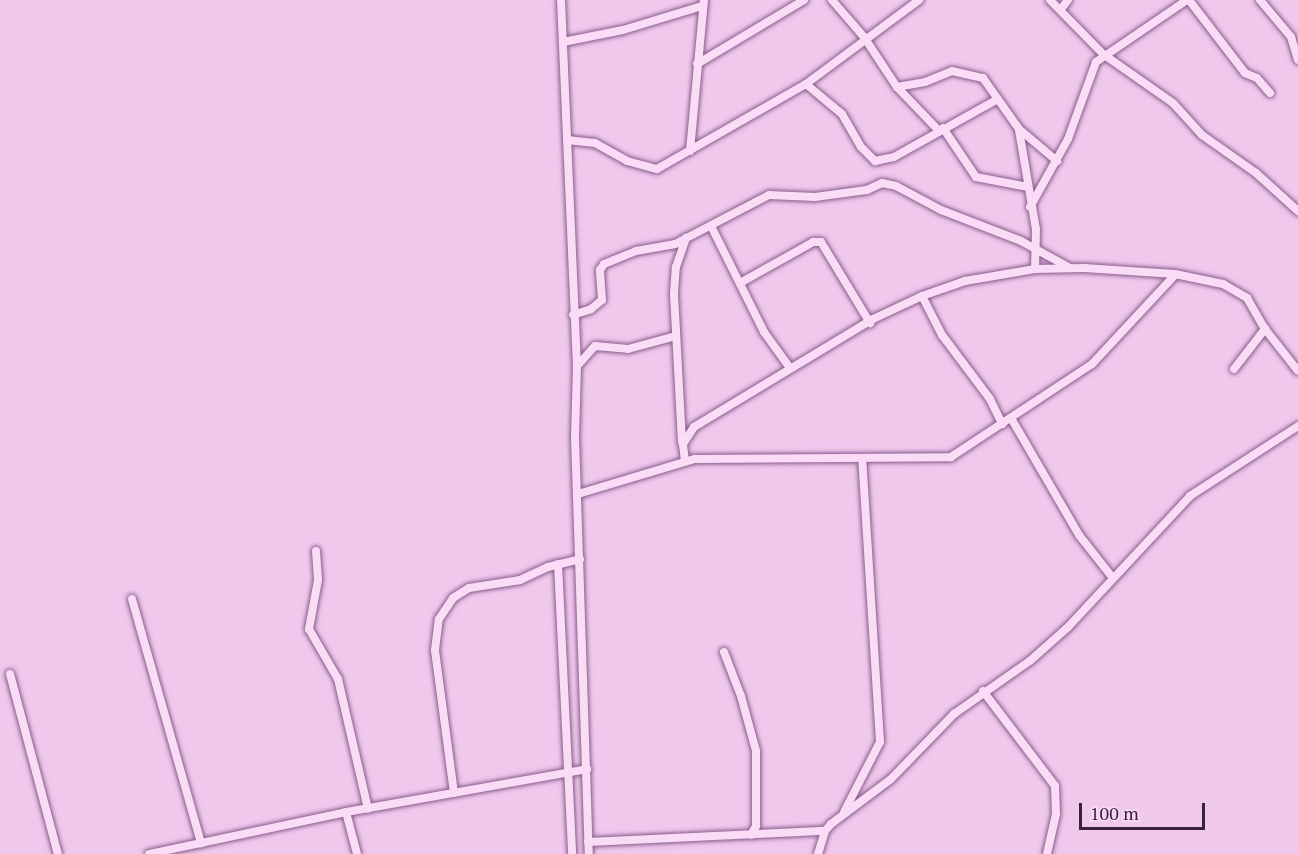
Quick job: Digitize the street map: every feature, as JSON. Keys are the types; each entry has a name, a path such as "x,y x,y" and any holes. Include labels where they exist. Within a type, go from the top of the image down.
{"street":[{"path":"561,0 577,366 578,494 589,854"},
{"path":"697,64 804,0"},
{"path":"832,0 864,37 897,87 941,130 976,177 1028,187"},
{"path":"567,140 595,143 651,170 690,151 806,84 864,37 919,0"},
{"path":"1050,0 1104,54 1173,103 1202,135 1256,173 1298,211"},
{"path":"1061,9 1068,0"},
{"path":"1030,207 1068,139 1088,76 1104,54 1188,0 1245,73 1257,78 1270,93"},
{"path":"1260,0 1291,37 1298,60"},
{"path":"564,42 623,30 703,3 690,151"},
{"path":"897,87 961,71 983,78 996,100 1019,129 1057,161"},
{"path":"806,84 842,114 861,147 874,161 894,157 996,100"},
{"path":"1019,129 1030,207 1036,229 1035,269"},
{"path":"573,315 591,309 602,300 600,270 604,264 636,251 675,244 687,235 711,226 769,195 815,198 889,183 941,210 1021,241 1034,252 1070,268"},
{"path":"711,226 764,332 790,368"},
{"path":"686,461 676,336 676,267 687,235"},
{"path":"740,283 813,242 821,242 870,323"},
{"path":"683,444 704,420 790,368 922,296 965,281 1035,269 1070,268 1175,274 1229,286 1247,298 1265,329 1298,370"},
{"path":"578,494 686,461 951,457 1092,364 1175,274"},
{"path":"922,296 942,335 990,399 1002,424"},
{"path":"1233,369 1265,329"},
{"path":"577,366 595,346 628,349 676,336"},
{"path":"1011,418 1079,535 1112,577"},
{"path":"818,854 825,831 891,779 954,714 983,691 1036,656 1086,610 1112,577 1150,542 1190,496 1298,426"},
{"path":"843,815 880,742 862,459"},
{"path":"315,551 318,580 309,628 338,679 368,809"},
{"path":"454,793 435,650 439,619 453,598 465,590 520,580 558,564 580,560"},
{"path":"558,564 572,854"},
{"path":"132,599 201,843"},
{"path":"724,652 756,751 756,826 751,835"},
{"path":"10,674 58,854"},
{"path":"983,691 1055,786 1056,814 1047,854"},
{"path":"149,854 175,851 201,843 346,812 587,769"},
{"path":"346,812 357,854"},
{"path":"588,842 825,831"}]}
